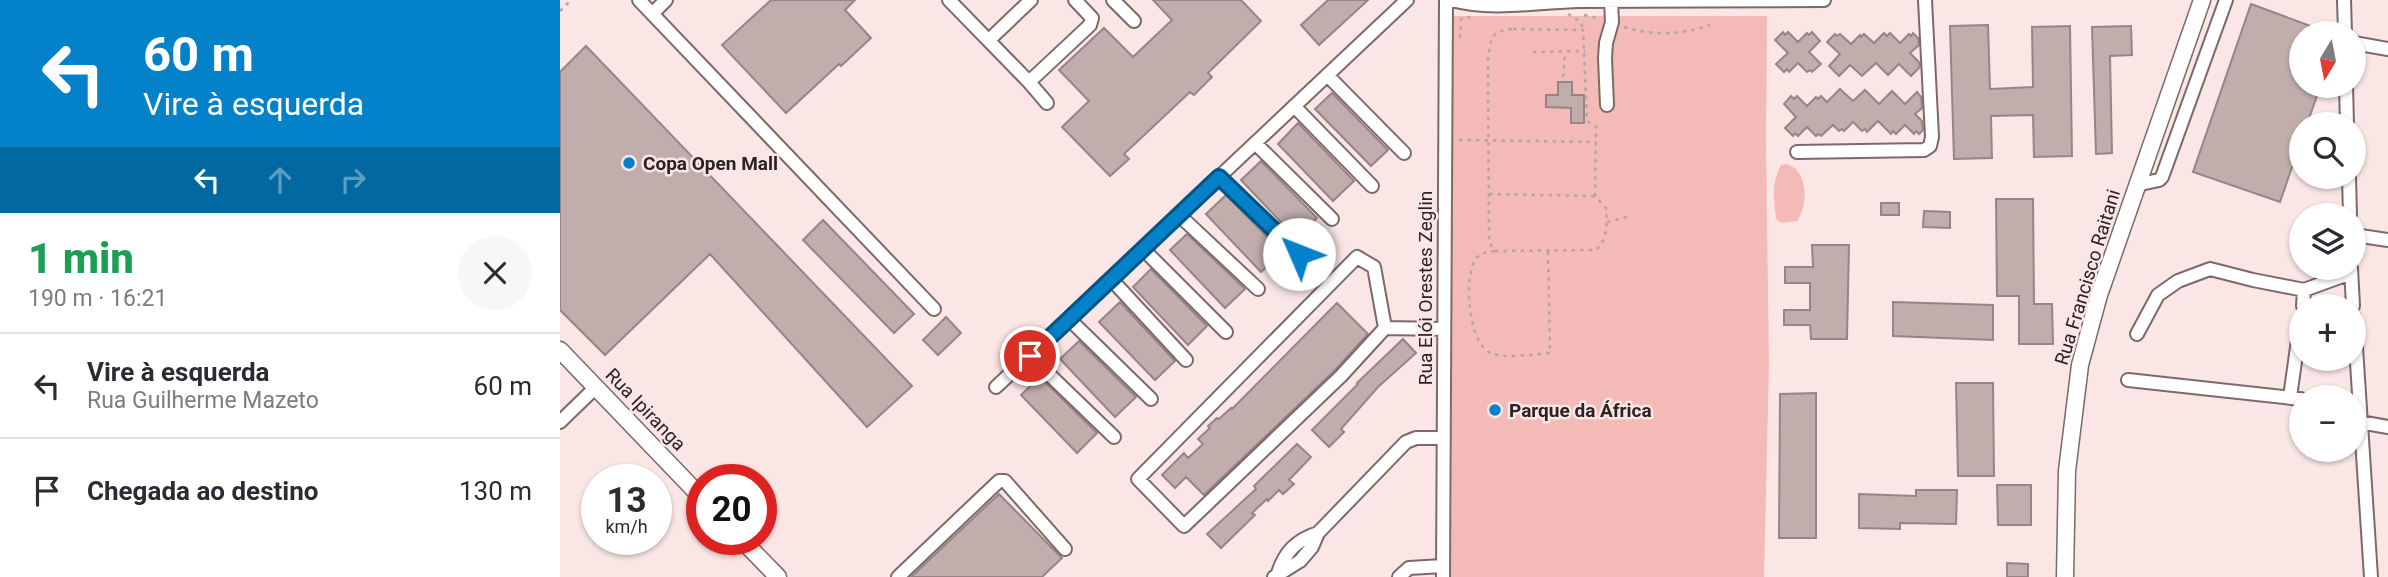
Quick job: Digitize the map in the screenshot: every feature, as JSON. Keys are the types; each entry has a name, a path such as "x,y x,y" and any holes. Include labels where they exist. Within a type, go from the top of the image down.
{"main road":[{"name":"Rua Francisco Raitani","path":"2065,577 2068,461 2080,365 2099,296 2136,185 2202,0"},
{"name":"Rua Ipiranga","path":"560,349 686,481"},
{"path":"757,555 778,577"}],"street":[{"path":"639,0 934,309"},
{"path":"652,14 666,0"},
{"path":"949,0 1047,103"},
{"path":"989,40 1031,0"},
{"path":"1029,82 1090,25 1092,18 1075,0"},
{"path":"1113,0 1134,21"},
{"path":"996,387 1407,0"},
{"name":"Rua Elói Orestes Zeglin","path":"1443,572 1446,0"},
{"path":"1452,0 1494,5 1675,0 1824,0"},
{"path":"1797,152 1924,150 1930,146 1932,137 1925,0"},
{"path":"2136,185 2162,177 2225,0"},
{"path":"2344,0 2345,21"},
{"path":"1607,106 1605,58 1612,22 1611,1"},
{"path":"2366,45 2388,49"},
{"path":"1327,75 1404,153"},
{"path":"1294,106 1372,186"},
{"path":"1255,143 1332,219"},
{"path":"1219,177 1299,254"},
{"path":"1179,215 1258,289"},
{"path":"2366,237 2388,240"},
{"path":"1143,249 1226,332"},
{"path":"1385,328 1374,267 1357,257 1138,479 1184,526 1341,376 1385,328 1444,329"},
{"path":"2137,334 2158,295 2178,281 2210,269 2253,281 2304,290 2328,280"},
{"path":"1111,279 1186,359"},
{"path":"2304,290 2304,294"},
{"path":"1069,319 1151,399"},
{"path":"1030,356 1114,437"},
{"path":"2128,380 2289,397"},
{"path":"560,422 596,387"},
{"path":"2366,423 2388,427"},
{"path":"1276,575 1300,561 1312,547 1318,533 1406,442 1416,438 1444,438"},
{"path":"2363,462 2371,577"},
{"path":"898,577 999,481 1005,481 1065,549"},
{"path":"1399,577 1409,568 1443,572"}],"path":[{"path":"560,11 571,0"},
{"path":"1548,250 1550,353 1492,354 1482,347 1471,324 1469,282 1472,264 1483,253 1495,251 1548,250 1596,250 1605,237 1606,208 1595,196 1596,127 1587,121 1583,30 1581,22 1567,14 1579,14 1612,22 1636,31 1664,34 1710,25"},
{"path":"1459,48 1461,19 1472,16"},
{"path":"1495,251 1489,242 1488,59 1492,38 1498,31 1513,29 1583,30"},
{"path":"1533,52 1585,51"},
{"path":"1563,77 1565,52"},
{"path":"1457,148 1457,140 1596,142"},
{"path":"1489,194 1595,196"},
{"path":"1607,222 1627,217"}],"shaded area":[{"path":"1453,16 1767,16 1769,363 1764,577 1451,577"},
{"path":"1787,164 1794,168 1803,181 1804,198 1797,221 1781,223 1776,219 1774,185 1781,165"}],"building":[{"path":"771,0 855,0 845,10 871,38 786,113 722,45"},
{"path":"1153,0 1241,0 1261,21 1208,73 1212,77 1194,95 1190,92 1124,154 1129,159 1110,176 1062,127 1089,101 1059,70 1104,28 1133,57 1172,20"},
{"path":"1328,0 1368,0 1319,45 1301,25"},
{"path":"2251,4 2297,21 2289,21 2289,98 2316,98 2311,112 2289,112 2289,176 2280,202 2193,172"},
{"path":"1988,25 1990,89 2033,87 2032,27 2070,26 2072,156 2034,157 2033,115 1991,116 1992,158 1954,159 1950,26"},
{"path":"2131,26 2132,55 2110,56 2112,153 2096,154 2092,27"},
{"path":"1783,32 1785,35 1788,32 1798,42 1812,32 1820,41 1809,52 1821,64 1812,72 1807,72 1798,63 1789,72 1787,69 1784,72 1776,64 1788,53 1775,40"},
{"path":"1884,33 1887,36 1890,33 1900,43 1909,34 1911,36 1913,33 1918,38 1919,45 1910,53 1920,67 1911,76 1899,64 1888,75 1876,63 1862,76 1850,65 1839,76 1829,66 1840,54 1827,42 1835,34 1840,34 1851,44 1864,34 1874,43"},
{"name":"Copa Open Mall","path":"586,46 912,386 867,427 710,254 605,355 560,310 560,72"},
{"path":"1558,82 1572,82 1572,95 1584,95 1584,123 1571,123 1571,108 1546,107 1546,95 1558,95"},
{"path":"1840,89 1853,101 1865,90 1879,104 1892,91 1905,104 1917,92 1921,97 1922,108 1915,114 1922,121 1923,130 1914,134 1905,125 1896,134 1893,131 1891,134 1878,121 1867,132 1853,122 1844,131 1839,131 1833,125 1821,136 1816,136 1807,127 1798,136 1795,133 1793,136 1785,128 1796,117 1784,104 1791,96 1794,99 1797,96 1807,106 1821,96 1827,102"},
{"path":"1332,93 1388,150 1371,166 1315,109"},
{"path":"1298,123 1354,181 1333,201 1278,144"},
{"path":"1261,161 1317,218 1296,238 1241,180"},
{"path":"1226,195 1282,252 1261,272 1206,214"},
{"path":"1996,199 2033,199 2034,304 2052,304 2053,344 2019,344 2019,296 1997,296"},
{"path":"1881,203 1899,203 1899,215 1881,215"},
{"path":"1924,211 1950,212 1950,228 1923,227"},
{"path":"823,220 914,314 894,333 803,240"},
{"path":"1187,234 1245,289 1225,308 1170,250"},
{"path":"1812,245 1849,245 1847,339 1811,339 1810,325 1784,325 1784,310 1810,310 1810,283 1785,283 1785,267 1813,267"},
{"path":"1151,269 1207,326 1188,345 1133,287"},
{"path":"1120,302 1175,361 1155,380 1099,322"},
{"path":"1893,302 1993,305 1993,340 1893,336"},
{"path":"1337,303 1368,334 1335,370 1204,495 1186,477 1175,488 1162,475 1184,453 1188,458 1203,444 1198,439 1210,428 1208,426 1232,409"},
{"path":"946,317 961,333 938,355 923,340"},
{"path":"1403,339 1416,353 1378,387 1341,429 1344,432 1329,447 1312,430"},
{"path":"1079,341 1136,397 1115,417 1060,359"},
{"path":"1040,377 1097,433 1077,453 1021,395"},
{"path":"1956,383 1993,383 1994,476 1958,476"},
{"path":"1816,393 1816,538 1779,538 1780,394"},
{"path":"1297,444 1311,457 1289,480 1294,484 1283,494 1279,490 1268,501 1267,499 1252,513 1255,515 1221,548 1207,534 1256,489 1254,486"},
{"path":"1997,485 2031,485 2031,525 1998,525"},
{"path":"1916,490 1957,490 1956,524 1900,523 1900,529 1859,528 1859,494 1916,496"},
{"path":"999,494 1062,558 1042,577 911,577"},
{"path":"2007,563 2028,564 2028,577 2007,577"}],"place":[{"name":"Copa Open Mall","path":"629,163"},
{"name":"Parque da África","path":"1495,410"}],"route":[{"path":"1030,356 1219,177 1299,254"}]}
